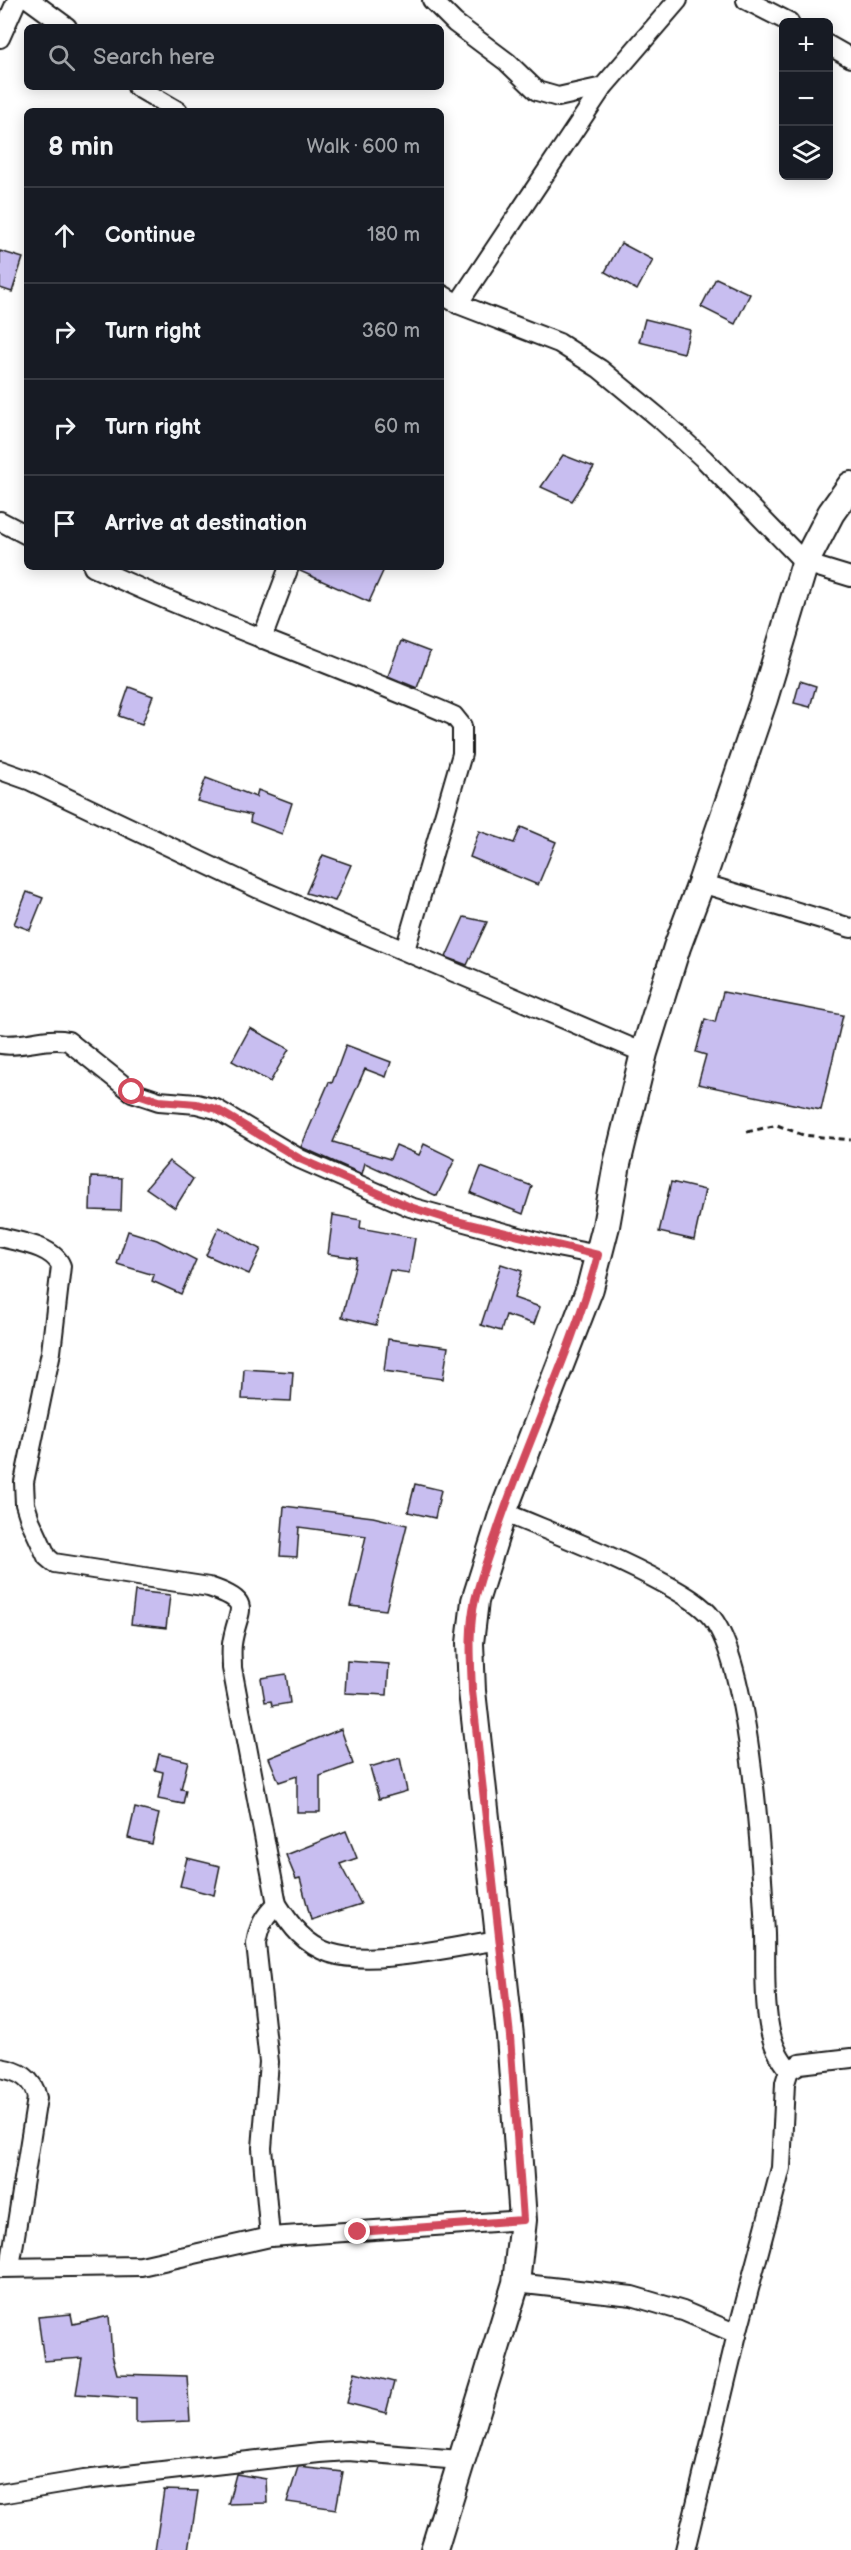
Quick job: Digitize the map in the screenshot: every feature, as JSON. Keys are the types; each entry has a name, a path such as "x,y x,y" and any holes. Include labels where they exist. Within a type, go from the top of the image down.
{"street":[{"path":"0,38 17,0"},
{"path":"30,0 63,24"},
{"path":"432,0 455,23 507,62 537,91 558,97 603,87"},
{"path":"458,304 603,87 678,0"},
{"path":"746,0 781,18"},
{"path":"833,48 851,58"},
{"path":"142,90 173,108"},
{"path":"444,296 458,304 558,343 600,369 704,459 805,563 851,577"},
{"path":"434,2550 516,2283 523,2220 500,1940 472,1691 470,1643 475,1600 503,1512 590,1288 644,1053 677,946 764,699 805,563 831,513 851,485"},
{"path":"0,521 24,533"},
{"path":"99,570 167,602 366,678 454,716 462,726 462,754 405,950"},
{"path":"262,639 287,570"},
{"path":"0,770 31,781 259,889 644,1053"},
{"path":"701,883 851,928"},
{"path":"0,1044 17,1045 56,1038 68,1041 132,1092 159,1101 197,1104 216,1109 300,1159 410,1207 448,1219 598,1255"},
{"path":"0,1237 46,1251 58,1258 61,1266 51,1352 24,1482 25,1504 30,1520 47,1557 54,1563 209,1587 231,1594 238,1602 241,1611 232,1643 232,1668 277,1904 293,1929 309,1942 329,1953 347,1957 398,1955 500,1940"},
{"path":"503,1512 630,1564 692,1599 712,1618 724,1639 732,1663 750,1763 763,1890 771,2026 776,2051 789,2070"},
{"path":"270,2237 262,2148 269,2062 256,1944 262,1921 277,1904"},
{"path":"685,2550 737,2334 781,2168 785,2082 789,2070 800,2064 851,2058"},
{"path":"0,2068 25,2076 34,2086 37,2098 5,2267 141,2266 270,2237 523,2220"},
{"path":"516,2283 632,2296 683,2312 737,2334"},
{"path":"0,2494 84,2480 319,2453 348,2451 460,2460"}],"path":[{"path":"747,1132 777,1125 803,1135 851,1140"}],"building":[{"path":"621,243 653,260 637,290 605,272"},
{"path":"0,251 23,258 12,292 0,288"},
{"path":"716,278 750,294 735,324 701,307"},
{"path":"645,319 690,330 684,353 639,342"},
{"path":"563,455 594,467 572,501 541,487"},
{"path":"300,570 384,570 369,602"},
{"path":"401,641 430,652 417,688 388,676"},
{"path":"800,681 816,686 810,707 794,703"},
{"path":"129,687 153,696 142,724 119,716"},
{"path":"206,778 256,797 258,790 292,803 282,834 250,822 251,815 197,801"},
{"path":"521,827 556,842 538,885 470,857 479,831 514,843"},
{"path":"323,855 351,865 335,901 306,893"},
{"path":"27,892 43,898 30,930 14,924"},
{"path":"464,917 487,922 467,965 446,957"},
{"path":"723,992 843,1015 821,1110 698,1084 706,1055 696,1052 705,1019 715,1022"},
{"path":"250,1028 289,1049 270,1082 232,1061"},
{"path":"346,1045 391,1062 386,1077 365,1069 333,1142 390,1159 396,1145 419,1155 424,1144 455,1159 437,1196 365,1163 362,1174 301,1147 329,1082 332,1083"},
{"path":"169,1161 193,1179 175,1208 146,1188"},
{"path":"481,1167 532,1186 523,1214 471,1193"},
{"path":"91,1177 122,1178 121,1211 90,1210"},
{"path":"671,1182 705,1190 694,1240 659,1232"},
{"path":"333,1215 361,1220 360,1228 415,1238 409,1273 390,1270 376,1325 342,1317 357,1258 328,1254"},
{"path":"219,1227 261,1249 249,1274 206,1255"},
{"path":"128,1231 157,1240 196,1260 181,1294 152,1281 154,1275 117,1264"},
{"path":"501,1264 522,1271 514,1298 540,1307 534,1324 506,1315 501,1331 481,1325"},
{"path":"388,1339 448,1347 443,1379 384,1371"},
{"path":"244,1369 293,1372 291,1401 242,1399"},
{"path":"415,1484 441,1490 435,1518 408,1512"},
{"path":"284,1506 373,1517 407,1525 386,1610 350,1606 366,1536 299,1527 297,1557 280,1556"},
{"path":"135,1591 170,1595 166,1628 131,1624"},
{"path":"347,1661 389,1664 387,1695 345,1693"},
{"path":"286,1674 290,1703 272,1706 271,1701 265,1702 261,1678"},
{"path":"341,1729 353,1764 320,1776 320,1812 297,1812 297,1776 279,1782 269,1758"},
{"path":"159,1754 188,1761 181,1789 186,1790 183,1804 158,1799 163,1772 155,1770"},
{"path":"400,1758 407,1791 379,1799 370,1767"},
{"path":"135,1808 159,1814 152,1844 128,1838"},
{"path":"346,1831 357,1858 340,1864 361,1904 311,1920 300,1878 296,1879 286,1855"},
{"path":"187,1858 220,1866 214,1895 180,1886"},
{"path":"71,2314 73,2324 109,2316 112,2355 117,2374 187,2376 190,2421 136,2423 136,2398 76,2394 82,2358 44,2361 38,2317"},
{"path":"355,2372 394,2382 386,2413 347,2403"},
{"path":"298,2467 343,2472 336,2509 287,2502"},
{"path":"236,2474 266,2479 267,2503 228,2504"},
{"path":"164,2490 198,2491 189,2550 155,2550"}],"route":[{"path":"132,1092 159,1101 197,1104 216,1109 245,1124 300,1159 410,1207 448,1219 598,1255 590,1288 533,1431 486,1563 475,1600 470,1643 472,1691 510,2036 523,2220 358,2232"}]}
